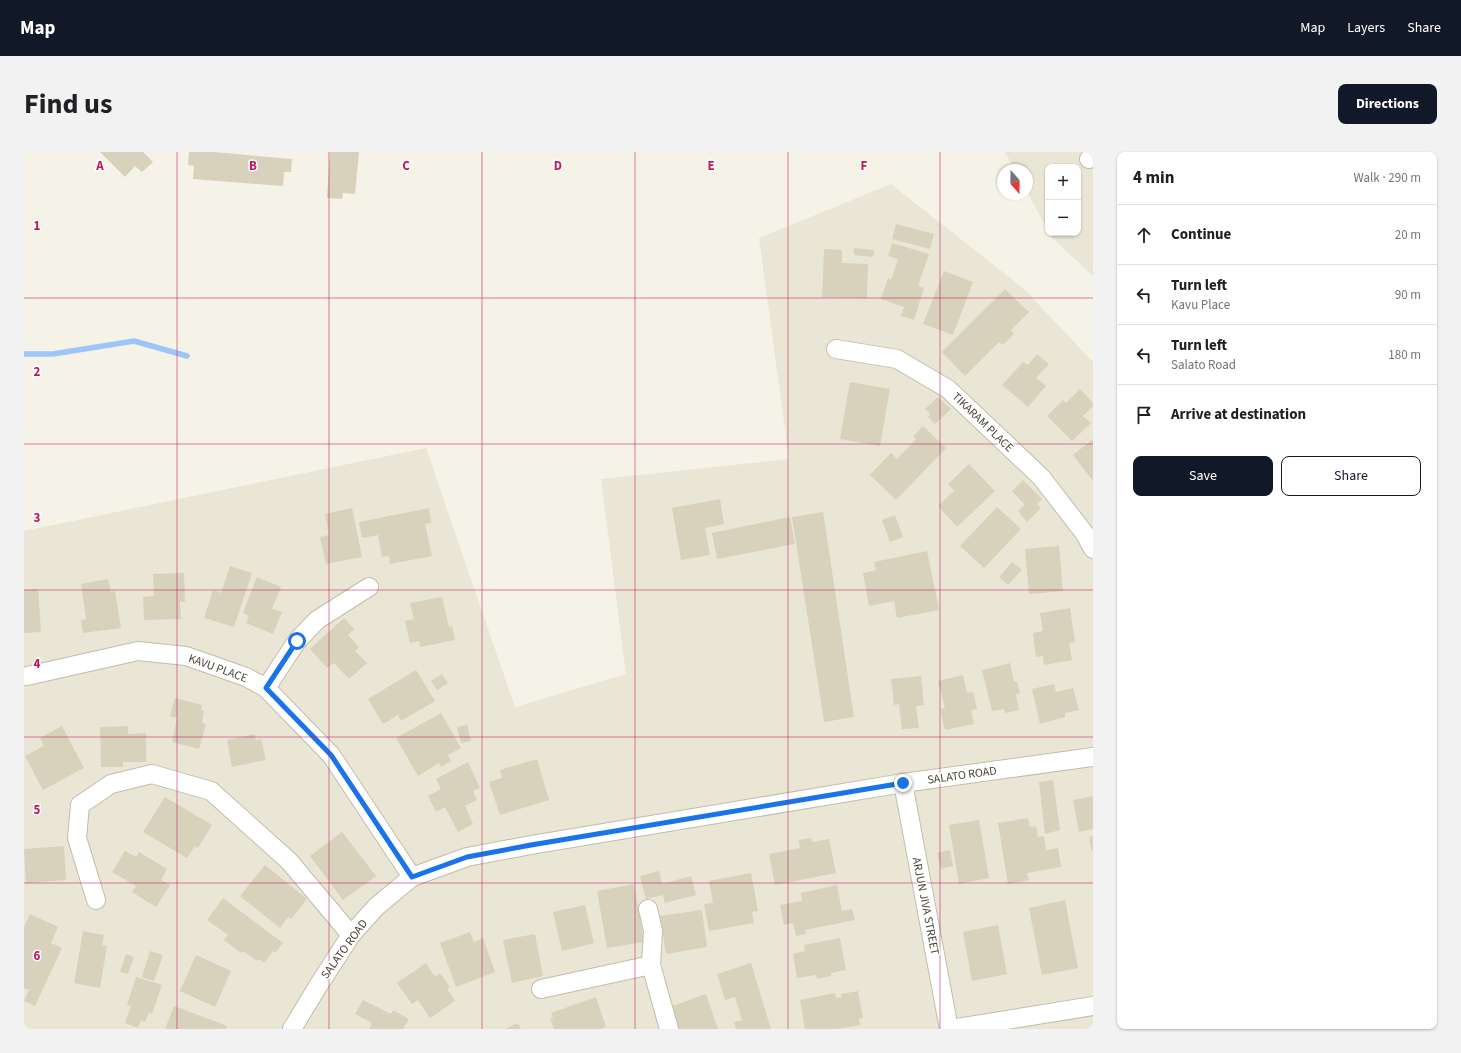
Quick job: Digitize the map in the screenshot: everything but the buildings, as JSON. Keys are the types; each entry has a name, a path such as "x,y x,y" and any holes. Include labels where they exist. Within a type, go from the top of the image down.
{"street":[{"name":"TIKARAM PLACE","path":"836,349 897,359 948,389 1041,478 1085,534 1093,549"},
{"path":"266,688 297,641 317,620 369,587"},
{"name":"KAVU PLACE","path":"27,676 138,651 186,656 246,677 266,688 331,755 412,877"},
{"name":"SALATO ROAD","path":"292,1029 351,935 376,907 412,877 467,857 524,846 903,783 1093,757"},
{"path":"96,900 76,838 80,805 111,784 152,774 211,791 289,861 351,935"},
{"name":"ARJUN JIVA STREET","path":"903,783 950,1029"},
{"path":"648,909 653,931 651,965 669,1029"},
{"path":"541,989 651,965"},
{"path":"950,1029 1093,1006"}],"shaded area":[{"path":"1005,152 1093,152 1093,276 1051,236 1081,236 1081,164 1045,164 1045,225 1031,200 1033,200 1033,164 1012,164"},
{"path":"891,184 1024,289 1093,362 1093,1029 24,1029 24,531 426,448 515,707 626,674 601,479 789,459 759,238"}],"waterway":[{"path":"24,354 53,354 134,341 187,356"}],"route":[{"path":"297,641 266,688 331,755 412,877 467,857 903,783"}]}
